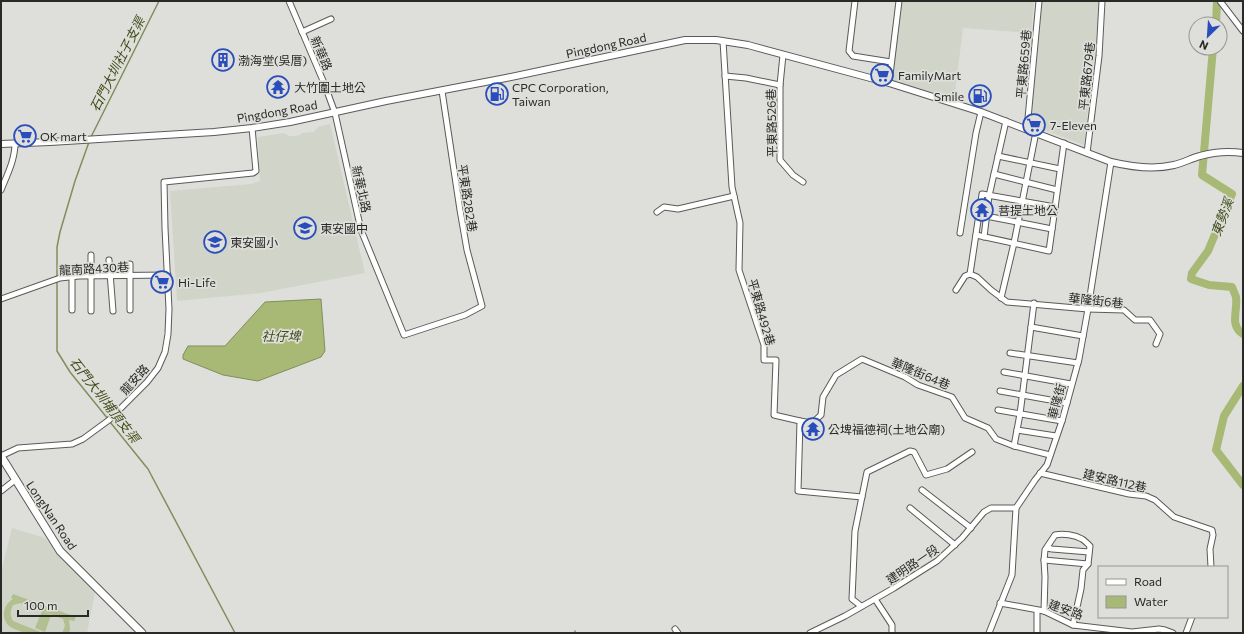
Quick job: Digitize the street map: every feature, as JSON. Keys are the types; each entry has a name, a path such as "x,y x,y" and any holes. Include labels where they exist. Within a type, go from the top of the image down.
{"main road":[{"name":"LongNan Road","path":"1,456 60,550 142,633"}],"street":[{"name":"新華路","path":"289,1 324,83 335,113"},
{"path":"855,1 849,51 850,54 853,56 891,62"},
{"path":"889,83 899,1"},
{"name":"平東路659巷","path":"1027,129 1039,1"},
{"name":"平東路679巷","path":"1087,153 1099,56 1102,1"},
{"path":"1222,2 1243,32"},
{"path":"302,32 331,20"},
{"name":"Pingdong Road","path":"1,144 214,132 252,128 335,113 386,101 442,91 685,40 723,41 748,45 889,83 981,112 1111,162 1133,167 1152,168 1174,165 1200,156 1219,152 1243,153"},
{"name":"平東路492巷","path":"723,41 732,187 740,223 739,270 764,345 764,360 776,360 774,415 800,421"},
{"name":"平東路526巷","path":"783,55 780,85 780,160 793,175 803,182"},
{"path":"724,76 746,78 780,85"},
{"name":"平東路282巷","path":"404,334 465,315 482,306 467,250 442,91"},
{"path":"960,233 976,133 981,112"},
{"name":"新華北路","path":"335,113 361,230 404,334"},
{"path":"984,236 989,196 1006,121"},
{"name":"龍安路","path":"1,456 18,448 72,444 90,434 108,421 153,376 165,352 168,328 169,309 164,182 253,173 256,171 252,128"},
{"path":"956,290 964,276 970,274 977,277 1001,298 1014,243 1036,132"},
{"path":"1,190 13,159 15,143"},
{"path":"976,235 1049,251 1064,143"},
{"path":"998,156 1060,168"},
{"name":"華隆街","path":"1016,508 1047,465 1062,421 1078,363 1111,162"},
{"path":"994,174 1057,190"},
{"path":"970,274 982,194 1055,207"},
{"path":"657,212 664,207 678,209 734,196"},
{"path":"986,216 1052,229"},
{"path":"91,255 91,311"},
{"path":"110,260 113,311"},
{"path":"130,264 130,310"},
{"name":"龍南路430巷","path":"1,298 57,279 72,276 168,275"},
{"path":"72,276 72,310"},
{"name":"華隆街6巷","path":"1001,298 1007,302 1034,303 1088,309 1124,310 1135,320 1150,320 1160,334 1156,344"},
{"path":"1014,446 1020,414 1021,395 1034,303"},
{"path":"1031,327 1083,336"},
{"path":"1010,353 1078,363"},
{"name":"華隆街64巷","path":"800,421 812,423 821,415 823,397 836,375 862,359 904,377 918,386 952,397 965,418 988,428 996,439 1014,446 1050,455"},
{"path":"1004,372 1072,384"},
{"path":"1000,391 1067,403"},
{"path":"998,410 1062,421"},
{"path":"800,421 798,491 862,497"},
{"path":"1017,430 1056,436"},
{"path":"861,606 852,599 855,531 867,472 910,451 914,452 926,475 948,469 972,452"},
{"name":"建安路112巷","path":"1040,473 1129,494 1146,496 1156,500 1174,517 1212,530 1213,534 1210,549 1211,566"},
{"path":"1,491 15,480"},
{"path":"922,490 971,528"},
{"path":"910,508 955,545"},
{"name":"建明路一段","path":"810,633 875,599 937,561 955,545 984,512 991,508 1016,508"},
{"path":"988,633 1012,575 1016,508"},
{"path":"1044,611 1045,550 1055,535 1075,536 1082,539 1090,546 1090,552 1088,564 1083,570 1073,625"},
{"path":"1047,548 1090,552"},
{"path":"1044,560 1088,564"},
{"path":"875,599 892,625 892,633"},
{"name":"建安路","path":"1000,603 1037,611 1044,611 1073,625 1132,632 1159,629 1172,633"},
{"path":"1036,633 1037,611"},
{"path":"1186,633 1192,618"}],"shaded area":[{"path":"900,1 1034,1 1031,33 963,28 954,100 889,82"},
{"path":"1041,1 1098,1 1097,30 1084,145 1029,124"},
{"name":"東安國中","path":"330,124 365,273 261,293 177,301 170,191 251,184 260,181 258,137 284,133 290,136 295,136 302,133 314,132 318,127"},
{"path":"12,528 45,538 95,592 87,633 1,633 1,573"},
{"path":"13,594 76,617 74,621 69,620 69,633 62,633 65,626 63,619 21,603 13,605 11,617 13,621 43,633 27,633 9,626 5,619 4,611 7,604 13,599 11,598"},
{"path":"42,611 51,615 45,632 35,628"}],"water":[{"name":"社仔埤","path":"321,299 325,351 321,357 258,381 223,375 183,359 183,355 188,346 225,346 265,302"}],"waterway":[{"name":"石門大圳社子支渠","path":"91,137 159,1"},
{"name":"東勢溪","path":"1216,16 1217,1"},
{"name":"東勢溪","path":"1212,56 1202,175 1232,194 1208,251 1192,273 1191,279 1209,285 1232,287 1236,297 1235,322 1236,326 1243,334"},
{"name":"石門大圳埔頂支渠","path":"57,278 57,247 60,232 75,181 89,142"},
{"name":"石門大圳埔頂支渠","path":"57,281 57,351 70,372 108,419"},
{"name":"東勢溪","path":"1243,386 1224,416 1216,450 1243,485"},
{"name":"石門大圳埔頂支渠","path":"110,422 148,469 235,633"}],"place":[{"name":"渤海堂(吳厝)","path":"223,60"},
{"name":"FamilyMart","path":"882,75"},
{"name":"大竹圍土地公","path":"278,87"},
{"name":"CPC Corporation, Taiwan","path":"497,94"},
{"name":"Smile","path":"980,96"},
{"name":"7-Eleven","path":"1034,125"},
{"name":"OK mart","path":"25,136"},
{"name":"菩提土地公","path":"982,210"},
{"name":"東安國中","path":"305,228"},
{"name":"東安國小","path":"215,242"},
{"name":"Hi-Life","path":"162,282"},
{"name":"公埤福德祠(土地公廟)","path":"813,429"}]}
